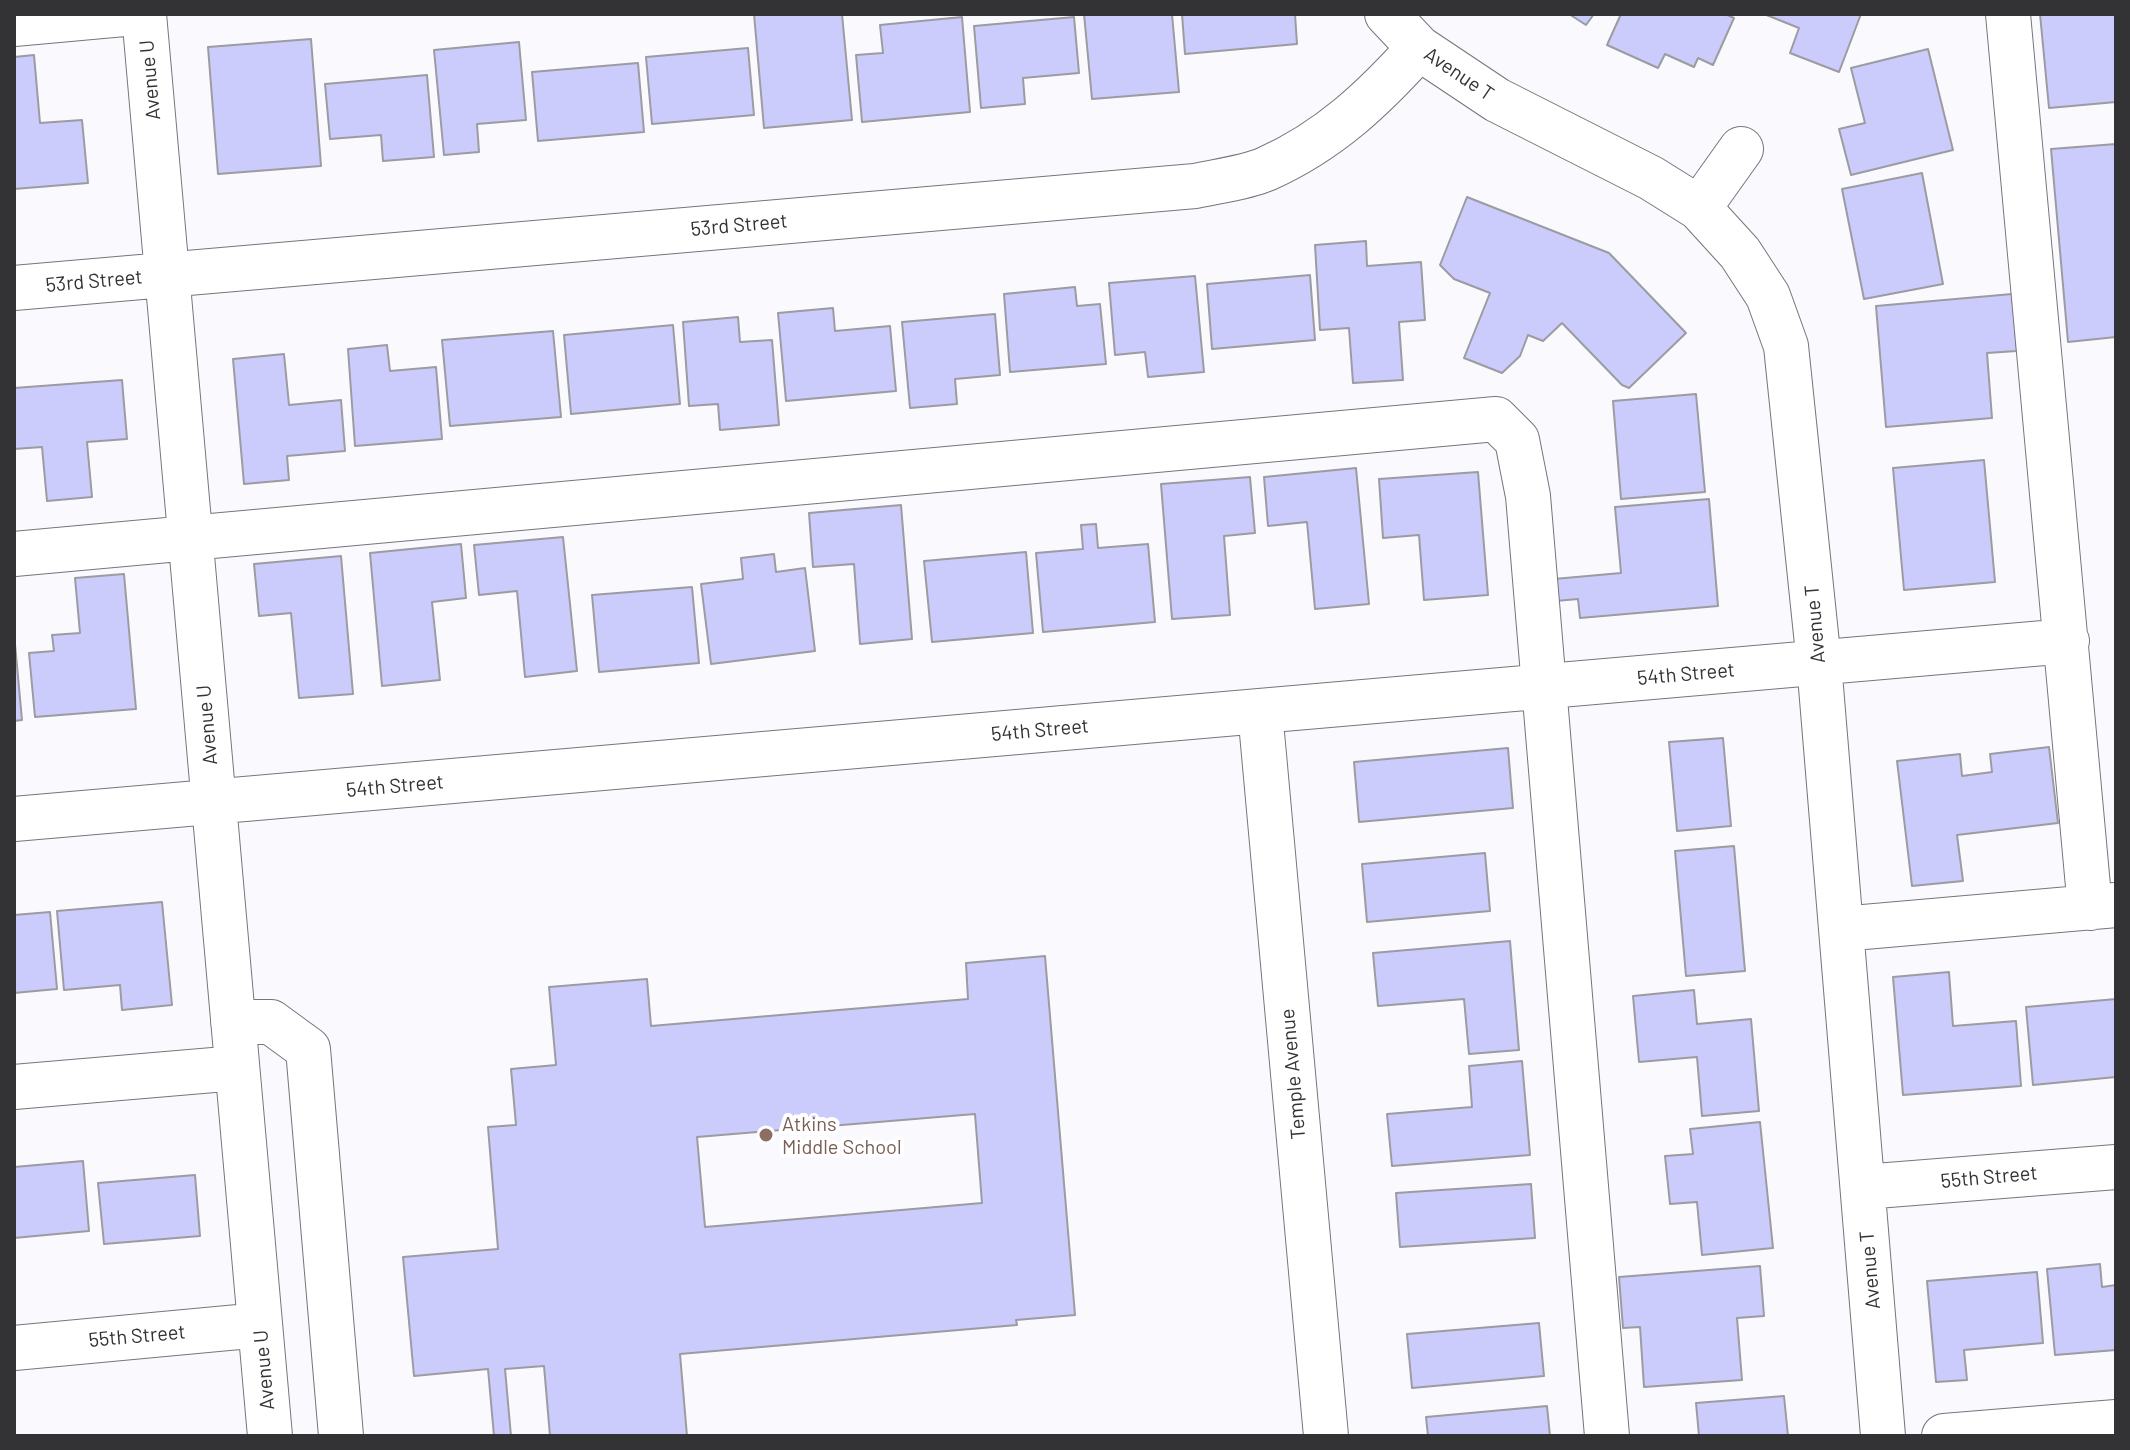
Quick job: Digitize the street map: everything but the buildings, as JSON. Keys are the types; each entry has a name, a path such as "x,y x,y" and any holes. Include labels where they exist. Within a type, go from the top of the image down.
{"street":[{"path":"14,24 124,14"},
{"name":"Avenue U","path":"144,14 270,1436"},
{"name":"Avenue T","path":"1387,14 1419,48 1497,100 1651,178 1699,208 1740,253 1768,296 1786,346 1819,663 1883,1436"},
{"path":"1841,929 2103,906 2067,641 2008,14"},
{"name":"53rd Street","path":"14,288 1195,186 1264,170 1325,138 1377,95 1419,48"},
{"path":"1699,208 1741,149"},
{"path":"14,554 1496,419 1517,440 1528,496 1607,1436"},
{"name":"54th Street","path":"14,819 2067,641"},
{"name":"Temple Avenue","path":"1260,711 1326,1436"},
{"path":"233,1022 271,1022 308,1049 341,1436"},
{"path":"14,1087 237,1068"},
{"name":"55th Street","path":"1863,1187 2116,1167"},
{"name":"55th Street","path":"14,1348 260,1325"},
{"path":"1944,1436 2116,1422"}],"place":[{"name":"Atkins Middle School","path":"766,1135"}]}
